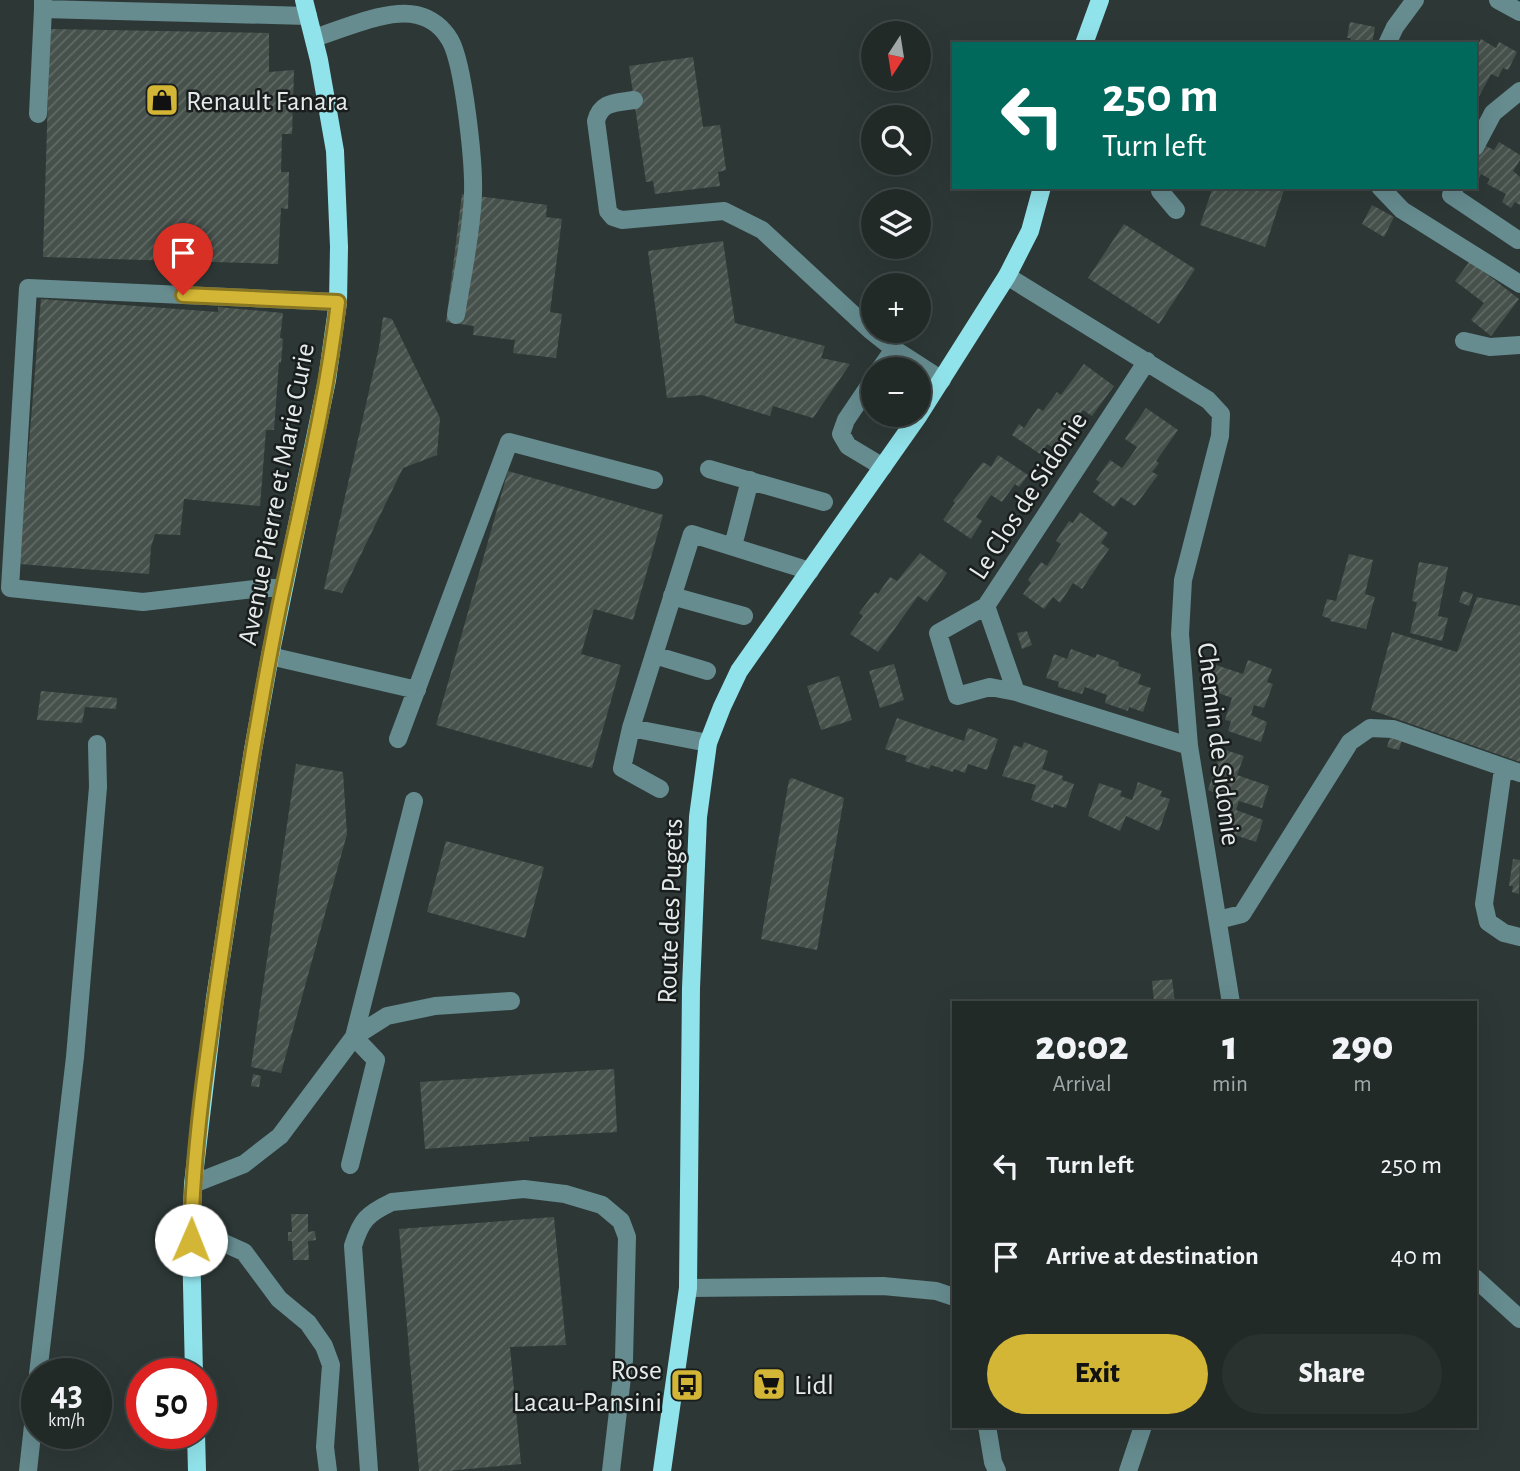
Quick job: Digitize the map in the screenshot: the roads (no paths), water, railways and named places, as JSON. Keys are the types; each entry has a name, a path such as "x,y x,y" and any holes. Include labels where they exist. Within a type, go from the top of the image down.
{"main road":[{"path":"1085,42 1100,0"},
{"name":"Avenue Pierre et Marie Curie","path":"194,1358 192,1184 221,958 270,656 327,380 338,302 335,151 306,8"},
{"name":"Route des Pugets","path":"931,397 1007,276 1030,231 1041,189"},
{"name":"Route des Pugets","path":"662,1471 688,1288 691,988 698,817 708,743 739,671 911,427"},
{"path":"196,1449 197,1471"}],"street":[{"path":"1388,42 1395,27 1415,0"},
{"path":"1498,0 1520,12"},
{"path":"38,114 43,4 306,8"},
{"path":"314,38 396,13 418,15 439,25 450,41 457,60 473,167 473,196 456,315"},
{"path":"1477,143 1493,113 1520,91"},
{"path":"634,100 606,105 599,110 596,121 608,211 613,217 622,220 723,211 743,219 762,230 870,330 942,380"},
{"path":"1160,189 1176,210"},
{"path":"1382,189 1402,210 1520,284"},
{"path":"1454,189 1451,195 1518,240"},
{"name":"Chemin de Sidonie","path":"1007,276 1209,400 1221,414 1220,436 1184,580 1180,634 1189,746 1231,1001"},
{"path":"283,589 262,588 144,602 10,588 28,288 338,302"},
{"path":"1464,341 1490,347 1520,345"},
{"path":"888,357 894,349"},
{"name":"Le Clos de Sidonie","path":"1016,692 986,606 1147,361"},
{"path":"861,398 846,420 841,434 848,446 883,467"},
{"path":"398,739 509,442 654,480"},
{"path":"709,469 824,502"},
{"path":"733,546 750,480"},
{"path":"660,789 622,768 631,727 692,534 810,571"},
{"path":"672,596 744,617"},
{"path":"986,606 938,633 957,696 990,687 1016,692 1189,746"},
{"path":"654,655 707,671"},
{"path":"270,656 417,690"},
{"path":"631,727 708,743"},
{"path":"1219,920 1242,914 1350,742 1370,728 1393,729 1512,771 1484,904 1488,922 1504,933 1520,937"},
{"path":"40,1358 75,1057 98,787 97,744"},
{"path":"354,1037 414,801"},
{"path":"192,1184 244,1164 280,1136 354,1037 387,1016 435,1006 511,1001"},
{"path":"351,1165 376,1060 354,1037"},
{"path":"369,1471 354,1247 359,1226 372,1211 392,1202 524,1189 565,1194 602,1205 621,1221 627,1237 624,1360 611,1471"},
{"path":"191,1240 224,1243 244,1252 279,1299 308,1322 324,1346 331,1365 325,1436 328,1471"},
{"path":"1477,1280 1520,1319"},
{"path":"688,1288 883,1286 936,1291 952,1296"},
{"path":"987,1428 993,1462 998,1471"},
{"path":"1128,1471 1142,1428"},
{"path":"28,1471 30,1449"}],"place":[{"name":"Renault Fanara","path":"162,100"},
{"name":"Lidl","path":"769,1384"},
{"name":"Rose Lacau-Pansini","path":"687,1385"}]}
